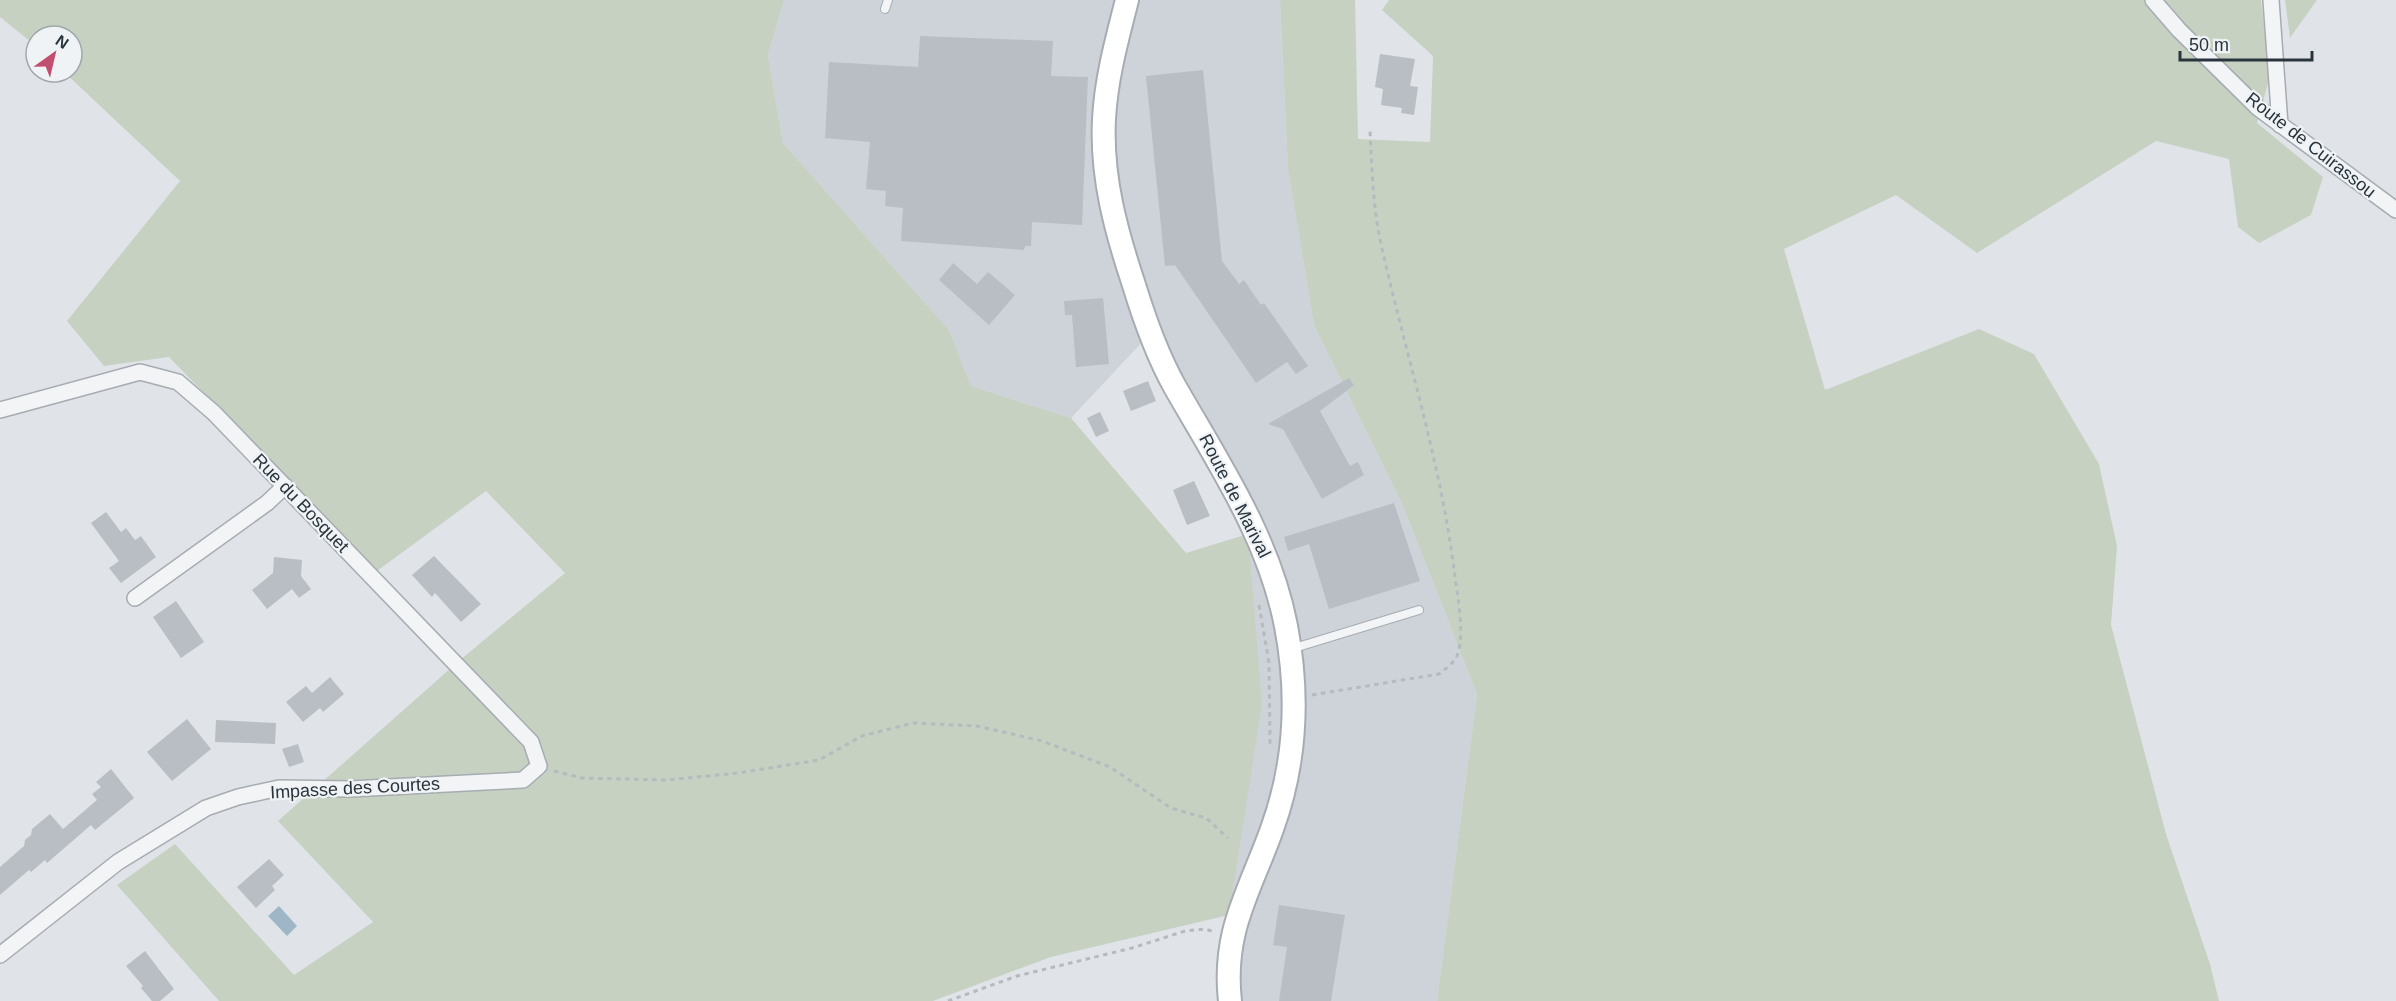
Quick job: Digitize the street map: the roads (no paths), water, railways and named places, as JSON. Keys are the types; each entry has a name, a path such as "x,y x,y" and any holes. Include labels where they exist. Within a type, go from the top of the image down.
{"main road":[{"name":"Route de Marival","path":"1127,0 1110,72 1104,119 1106,174 1115,223 1144,318 1162,363 1237,493 1270,565 1290,650 1294,697 1293,735 1284,789 1232,937 1228,968 1230,1001"}],"street":[{"name":"Route de Cuirassou","path":"2153,0 2258,108 2396,210"},
{"path":"2271,0 2280,125"},
{"name":"Rue du Bosquet","path":"0,410 140,372 178,382 214,413 531,742 539,766"},
{"path":"135,598 267,503 285,486"},
{"name":"Impasse des Courtes","path":"0,955 118,862 206,808 238,797 279,788 350,789 523,780 539,766"}],"lane":[{"path":"885,9 888,0"},
{"path":"1290,650 1419,610"}],"water":[{"path":"279,906 297,926 287,936 268,916"}]}
